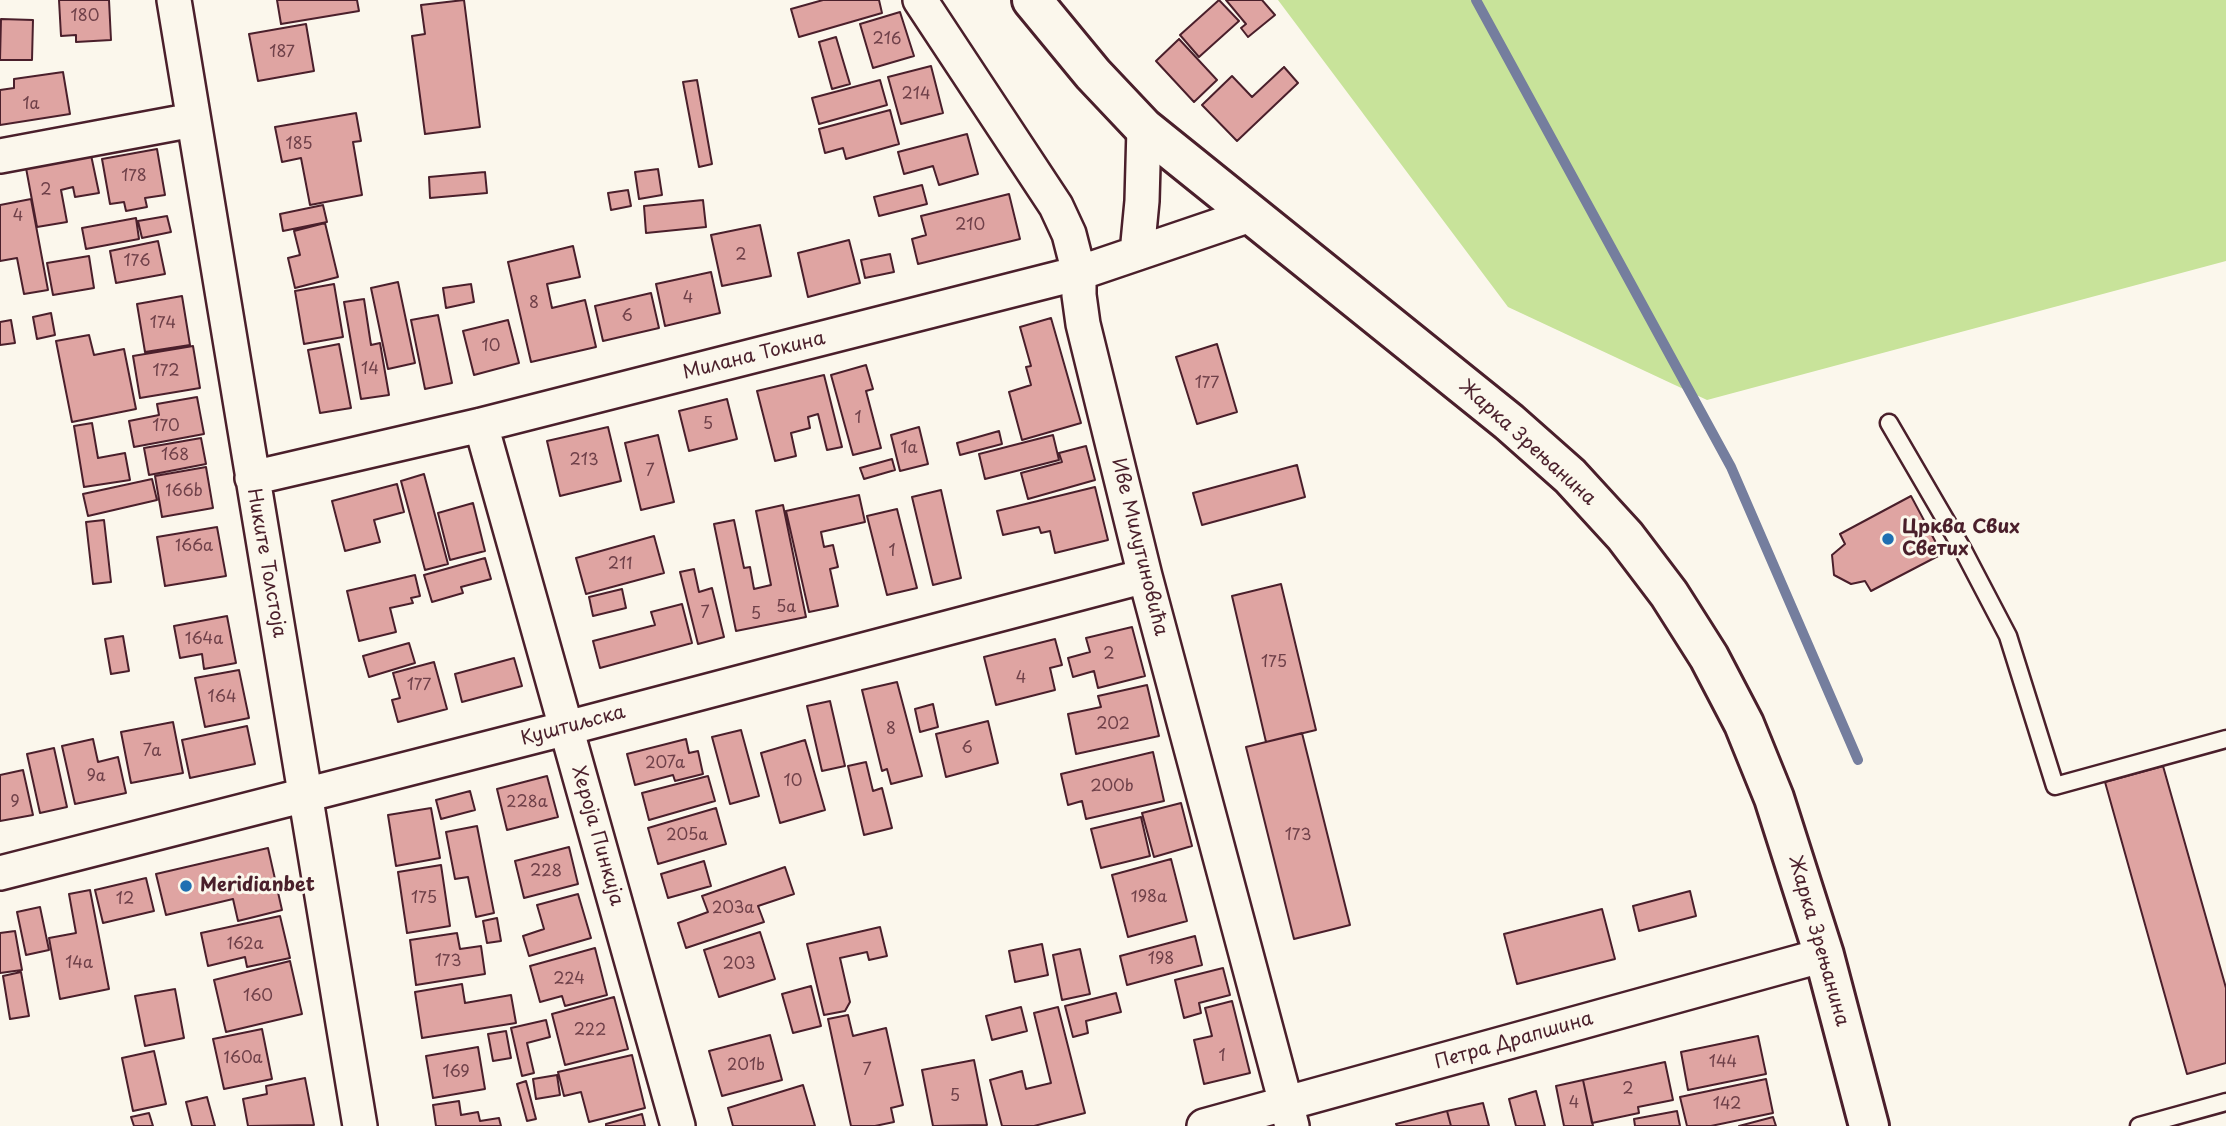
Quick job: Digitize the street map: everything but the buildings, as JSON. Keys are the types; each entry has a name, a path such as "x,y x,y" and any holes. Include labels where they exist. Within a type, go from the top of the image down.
{"main road":[{"name":"Жарка Зрењанина","path":"1032,0 1093,74 1144,128 1509,422 1570,476 1632,545 1669,594 1709,657 1744,724 1774,798 1824,955 1869,1126"}],"street":[{"name":"Никите Толстоја","path":"174,0 307,794 359,1126"},
{"name":"Иве Милутиновића","path":"920,0 1056,206 1069,234 1079,274 1083,324 1145,576 1289,1115"},
{"path":"0,156 193,120"},
{"path":"1137,253 1144,128"},
{"name":"Милана Токина","path":"252,478 481,425 1079,274 1250,215"},
{"name":"Хероја Пинкија","path":"481,425 678,1126"},
{"name":"Куштиљска","path":"0,873 1145,576"},
{"name":"Петра Драпшина","path":"1204,1126 1289,1115 1824,955"}],"lane":[{"path":"1889,423 1964,550 2008,636 2055,786 2226,739"},
{"path":"2139,1126 2226,1102"}],"green space":[{"path":"1278,0 2226,0 2226,261 1707,400 1508,307"}],"waterway":[{"path":"1476,0 1731,467 1858,760"}],"place":[{"name":"Црква Свих Светих","path":"1888,539"},
{"name":"Meridianbet","path":"186,886"}]}
